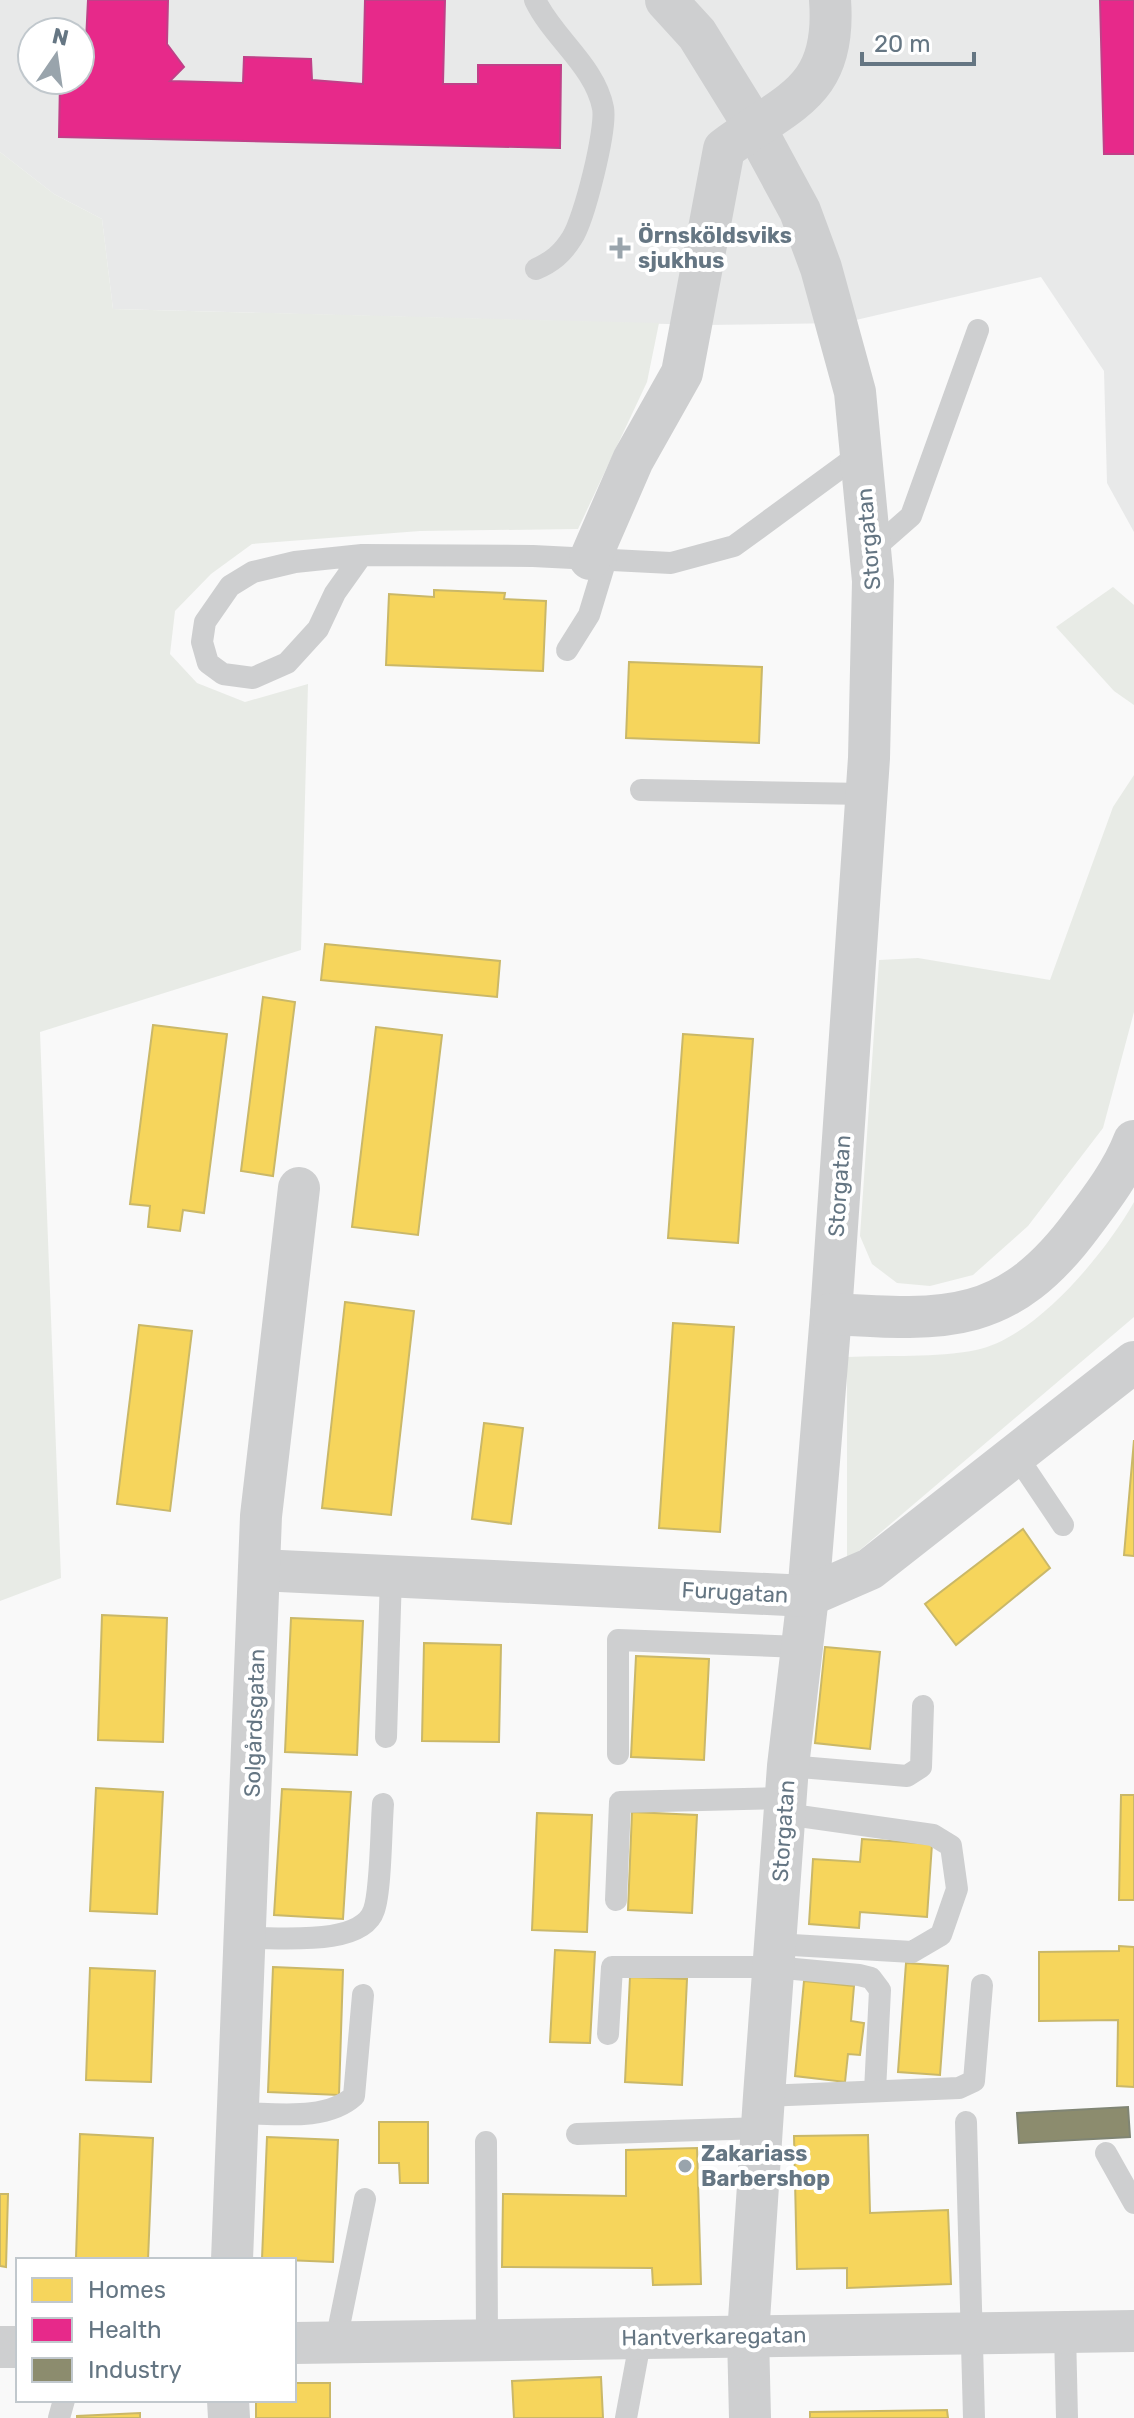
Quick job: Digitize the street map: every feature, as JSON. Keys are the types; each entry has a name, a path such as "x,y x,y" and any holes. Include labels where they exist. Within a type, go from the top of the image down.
{"street":[{"name":"Storgatan","path":"666,0 697,34 754,126 800,211 821,268 855,392 870,552 873,658 866,794 831,1314 808,1596 786,1793 774,1956 748,2335 750,2418"},
{"path":"598,559 633,460 682,373 724,149 807,92 825,62 832,31 830,0"},
{"path":"831,1314 940,1318 991,1305 1023,1288 1068,1244 1098,1203 1134,1141"},
{"name":"Solgårdsgatan","path":"232,2258 247,1938 261,1516 299,1188"},
{"name":"Furugatan","path":"259,1570 808,1596 870,1569 1134,1362"},
{"name":"Hantverkaregatan","path":"296,2343 1134,2331"}],"lane":[{"path":"535,0 546,24 589,75 604,109 583,215 573,237 555,261 536,269"},
{"path":"870,552 911,516 978,330"},
{"path":"362,555 335,593 318,629 287,663 253,678 223,674 208,663 202,642 205,622 230,586 253,572 281,565 362,555 671,563 734,546 861,453"},
{"path":"567,650 589,615 598,559"},
{"path":"641,790 866,794"},
{"path":"1016,1455 1063,1525"},
{"path":"386,1737 391,1575"},
{"path":"618,1754 618,1640 801,1647"},
{"path":"616,1900 620,1802 786,1793 907,1776 921,1767 923,1706"},
{"path":"608,2034 612,1967 774,1956 912,1952 941,1935 957,1889 951,1846 933,1835 786,1793"},
{"path":"247,1938 339,1936 358,1930 374,1911 383,1804"},
{"path":"774,1956 871,1978 880,1990 875,2091"},
{"path":"577,2134 763,2112 875,2091 959,2088 974,2081 982,1985"},
{"path":"237,2113 301,2113 341,2108 354,2096 363,1995"},
{"path":"966,2122 974,2418"},
{"path":"486,2142 487,2339"},
{"path":"1106,2153 1134,2203"},
{"path":"336,2341 365,2199"},
{"path":"1065,2332 1067,2418"},
{"path":"626,2418 641,2337"}],"shaded area":[{"name":"Örnsköldsviks sjukhus","path":"0,0 1134,0 1134,532 1107,483 1104,371 1041,277 843,323 705,325 113,309 102,219 54,194 0,152"},
{"path":"0,152 54,194 102,219 113,309 659,323 647,382 578,529 420,531 252,544 211,574 175,611 170,654 197,683 245,702 308,684 301,950 40,1032 61,1578 0,1601"},
{"path":"1113,587 1134,605 1134,705 1114,691 1056,627"},
{"path":"1134,775 1134,1012 1103,1128 1028,1226 973,1275 930,1286 897,1283 872,1264 860,1236 879,960 918,958 1050,980 1113,807"},
{"path":"1134,1202 1134,1317 847,1561 847,1357 945,1354 976,1350 999,1342 1022,1329 1067,1290 1106,1245"}],"building: Homes":[{"path":"434,590 505,593 504,599 546,601 543,671 386,665 389,594 434,597"},
{"path":"629,662 762,667 759,743 626,738"},
{"path":"325,944 500,961 497,997 321,980"},
{"path":"263,997 295,1002 273,1176 241,1171"},
{"path":"153,1025 227,1034 204,1213 183,1210 180,1231 148,1227 150,1206 130,1204"},
{"path":"376,1027 442,1035 418,1235 352,1227"},
{"path":"683,1034 753,1039 738,1243 668,1238"},
{"path":"345,1302 414,1311 391,1515 322,1508"},
{"path":"673,1323 734,1327 720,1532 659,1528"},
{"path":"139,1325 192,1331 170,1511 117,1504"},
{"path":"484,1423 523,1428 511,1524 472,1519"},
{"path":"1134,1440 1134,1556 1124,1555"},
{"path":"1023,1529 1050,1568 956,1645 925,1604"},
{"path":"102,1615 167,1618 163,1742 98,1740"},
{"path":"291,1618 363,1621 357,1755 285,1752"},
{"path":"424,1643 501,1645 499,1742 422,1741"},
{"path":"825,1647 880,1652 870,1749 815,1743"},
{"path":"636,1656 709,1659 704,1760 631,1757"},
{"path":"96,1788 163,1792 157,1914 90,1911"},
{"path":"282,1789 351,1792 343,1919 274,1915"},
{"path":"1121,1795 1134,1795 1134,1900 1119,1900"},
{"path":"632,1812 697,1815 692,1913 628,1910"},
{"path":"537,1813 592,1815 587,1932 532,1930"},
{"path":"862,1839 932,1844 927,1917 860,1912 859,1928 809,1924 813,1859 860,1862"},
{"path":"1119,1946 1134,1947 1134,2087 1117,2086 1118,2020 1039,2021 1039,1952 1119,1951"},
{"path":"555,1950 595,1952 590,2043 550,2042"},
{"path":"906,1963 948,1966 940,2075 898,2072"},
{"path":"273,1967 343,1970 339,2095 268,2092"},
{"path":"90,1968 155,1971 151,2082 86,2080"},
{"path":"630,1977 687,1979 682,2085 625,2082"},
{"path":"804,1981 854,1986 851,2021 864,2023 860,2055 848,2054 845,2082 795,2076"},
{"path":"379,2122 428,2122 428,2183 400,2183 399,2163 379,2163"},
{"path":"80,2134 153,2138 148,2258 76,2258"},
{"path":"868,2135 870,2213 948,2210 951,2284 847,2288 847,2268 797,2269 794,2136"},
{"path":"267,2137 338,2140 333,2262 262,2258"},
{"path":"697,2148 701,2284 653,2285 652,2268 502,2267 503,2194 626,2196 626,2150"},
{"path":"0,2194 8,2194 6,2267 0,2266"},
{"path":"601,2377 603,2418 514,2418 512,2381"},
{"path":"296,2383 330,2383 330,2418 256,2418 256,2402 296,2402"},
{"path":"947,2410 948,2418 810,2418 810,2412"},
{"path":"140,2413 140,2418 77,2418 77,2416"}],"building: Health":[{"path":"88,0 168,0 167,44 184,67 170,81 243,83 244,57 311,59 312,80 363,84 365,0 445,0 443,84 478,84 478,65 561,65 560,148 59,137 60,96 96,96 96,16 87,16"},
{"path":"1100,0 1134,0 1134,154 1104,154"}],"building: Industry":[{"path":"1128,2107 1130,2137 1019,2143 1017,2113"}],"place":[{"name":"Örnsköldsviks sjukhus","path":"620,248"},
{"name":"Zakariass Barbershop","path":"685,2166"}]}
